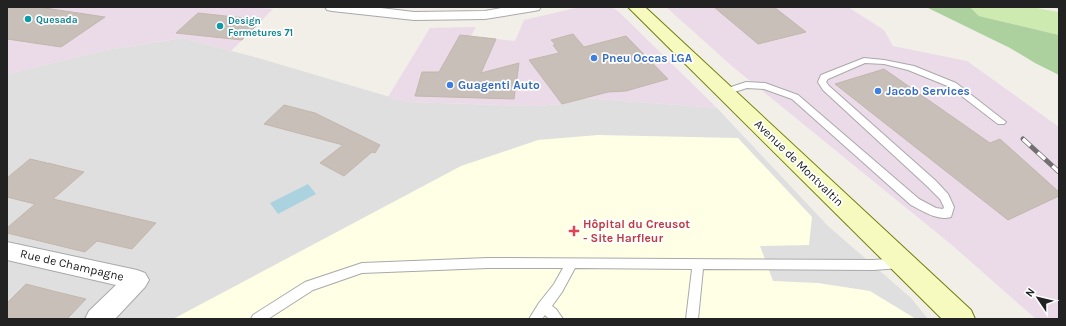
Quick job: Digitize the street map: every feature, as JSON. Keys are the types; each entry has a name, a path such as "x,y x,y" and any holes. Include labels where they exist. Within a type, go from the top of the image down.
{"street":[{"path":"332,7 414,16 485,15 534,7"},
{"name":"Avenue de Montvaltin","path":"636,7 961,319"},
{"name":"Rue de Champagne","path":"7,251 137,280 98,319"}],"lane":[{"path":"725,92 746,84 765,86 795,97 915,202 934,212 947,214 949,207 944,197 926,178 826,88 822,82 824,77 864,60 884,62 911,68 953,85 1001,122"},
{"path":"257,319 309,286 362,268 488,263 873,265 903,262"},
{"path":"535,319 558,288 571,264"},
{"path":"692,319 698,265"},
{"path":"543,307 552,313 557,319"}],"shaded area":[{"path":"7,7 247,7 273,9 231,51 183,38 106,50 7,74"},
{"path":"580,7 611,7 618,11 717,108 585,98 562,104 535,106 407,102 388,97 430,28 476,27 464,48 473,50 480,37 515,41 524,20"},
{"path":"666,7 848,7 884,30 893,46 967,61 1059,127 1059,319 1036,319 953,246 733,67"},
{"path":"183,38 258,58 407,102 535,106 562,104 585,98 717,108 828,226 911,298 928,319 7,319 7,74 106,50"},
{"name":"Hôpital du Creusot - Site Harfleur","path":"598,135 738,138 812,217 809,245 760,246 773,281 818,283 870,291 916,319 173,319 461,166 538,140"}],"green space":[{"path":"926,7 970,7 979,16 1059,35 1059,75 1010,48"},
{"path":"970,7 1031,7 1059,12 1059,35 979,16"}],"water":[{"path":"308,184 316,194 278,214 270,203"}],"building":[{"path":"7,7 38,7 105,17 61,47 7,39"},
{"path":"714,7 774,7 806,32 758,44"},
{"name":"Design Fermetures 71","path":"198,13 262,20 242,40 176,33"},
{"path":"573,34 584,47 626,36 668,79 626,91 608,92 562,104 529,60 559,53 553,45 556,45 551,40"},
{"path":"460,35 496,39 481,73 519,63 514,99 415,96 422,72 439,72"},
{"path":"884,69 990,143 1000,139 1059,192 1059,196 1008,220 835,84"},
{"path":"284,105 315,113 380,145 375,153 372,152 344,176 320,163 343,145 264,124"},
{"path":"30,159 84,172 53,199 156,223 132,249 97,241 85,252 7,233 7,228 35,204 7,197 7,178"},
{"path":"26,284 86,299 67,319 7,319 7,303"}],"railway":[{"path":"1025,140 1023,139 1059,172"}],"place":[{"name":"Quesada","path":"28,19"},
{"name":"Design Fermetures 71","path":"220,26"},
{"name":"Pneu Occas LGA","path":"594,58"},
{"name":"Guagenti Auto","path":"450,85"},
{"name":"Jacob Services","path":"878,91"},
{"name":"Hôpital du Creusot - Site Harfleur","path":"574,231"}]}
